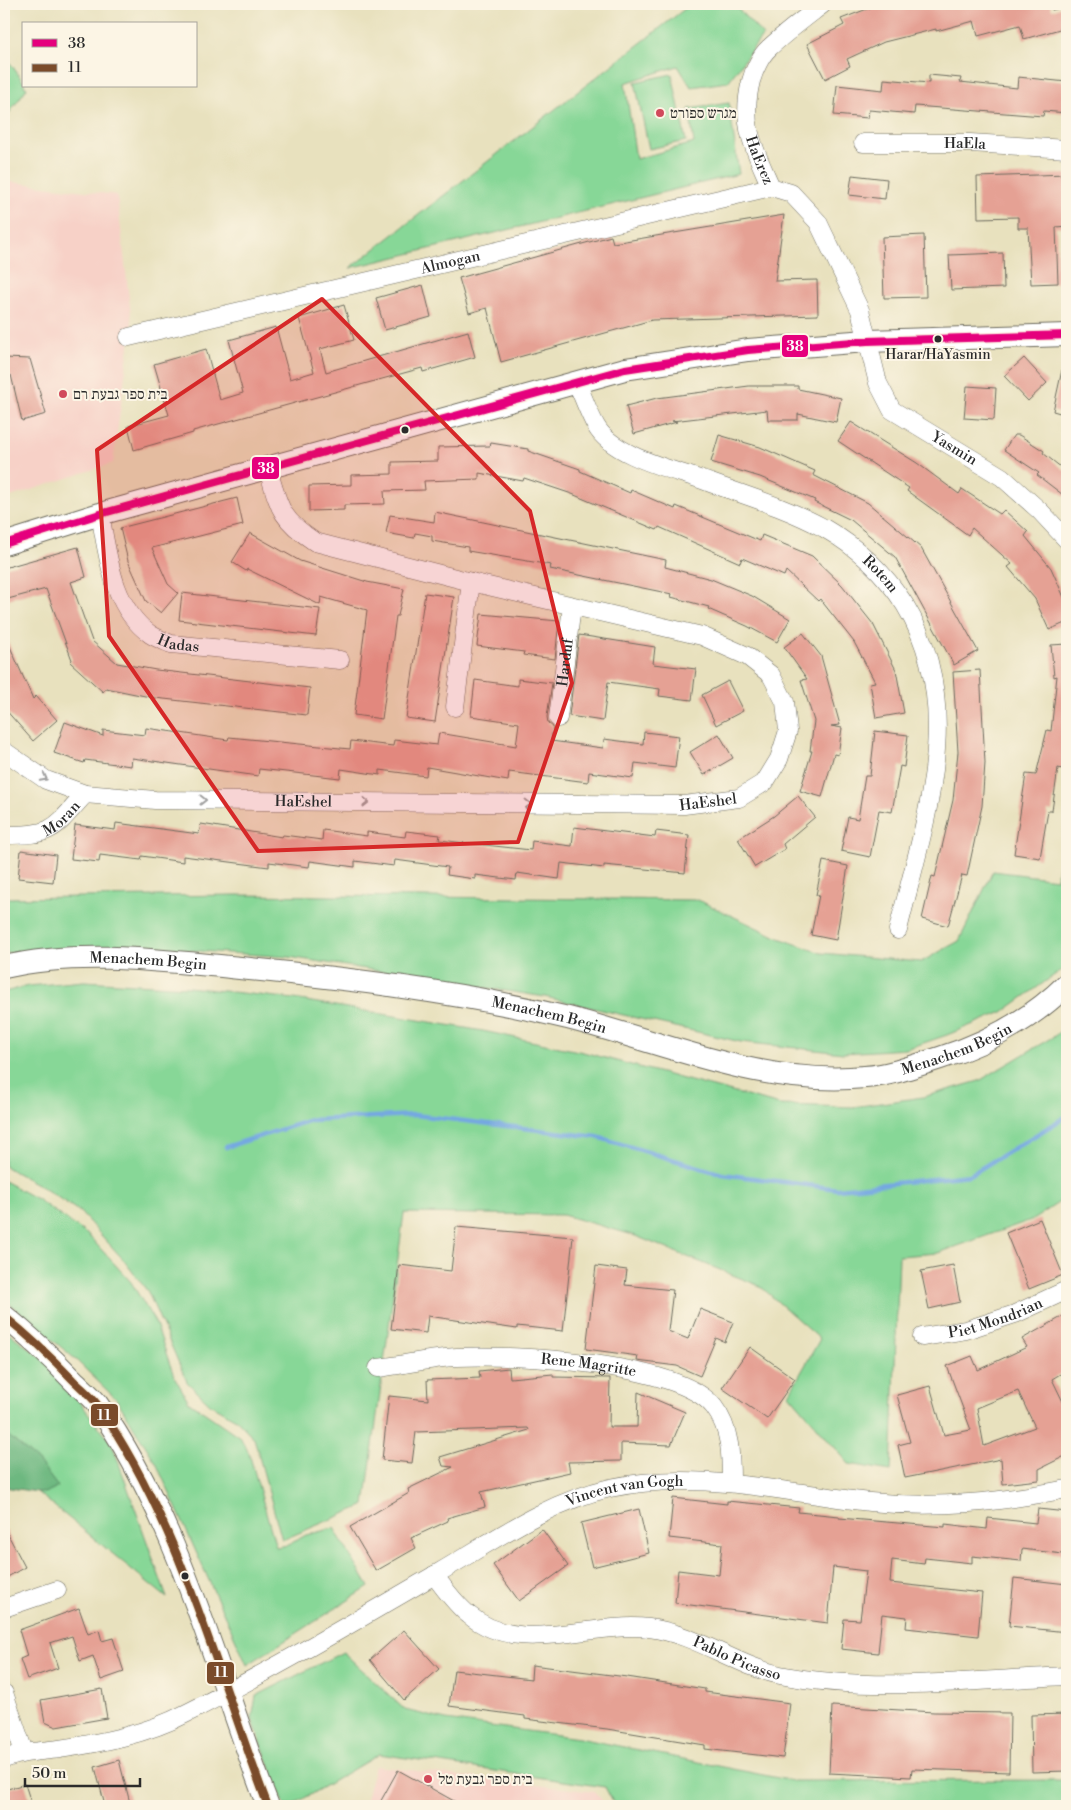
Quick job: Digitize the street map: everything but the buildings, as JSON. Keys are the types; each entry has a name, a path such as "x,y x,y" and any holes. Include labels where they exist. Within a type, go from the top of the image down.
{"street":[{"name":"HaErez","path":"823,4 768,49 753,74 746,99 746,124 751,142 771,187 791,193 818,222 860,310 867,341"},
{"name":"HaEla","path":"863,142 970,142 1067,149"},
{"name":"Almogan","path":"129,337 771,187"},
{"path":"4,544 100,514 625,369 698,356 748,350 867,341 1067,335"},
{"name":"Yasmin","path":"867,341 878,383 892,410 1002,477 1040,511 1067,540"},
{"name":"Rotem","path":"576,381 596,427 611,444 635,456 777,506 824,529 866,557 894,587 919,628 933,669 938,712 936,748 927,809 898,930"},
{"name":"HaEshel","path":"4,751 46,780 85,794 155,800 684,805 714,803 738,798 765,782 779,759 788,731 785,702 771,675 747,656 702,636 471,582 315,542 294,528 278,506 268,469"},
{"name":"Hadas","path":"100,514 114,582 131,614 149,634 171,644 340,660"},
{"path":"454,707 471,582"},
{"name":"Harduf","path":"558,718 572,606"},
{"name":"Moran","path":"4,834 34,835 54,828 85,794"},
{"name":"Menachem Begin","path":"4,967 64,959 147,960 300,974 411,988 569,1018 739,1067 777,1075 828,1078 866,1077 905,1069 969,1049 1017,1023 1055,996 1067,984"},
{"name":"Piet Mondrian","path":"922,1336 966,1330 1015,1314 1067,1290"},
{"path":"4,1316 39,1344 96,1403 137,1470 172,1544 229,1690 268,1806"},
{"name":"Rene Magritte","path":"378,1368 456,1357 589,1363 640,1372 686,1387 713,1405 726,1427 731,1483"},
{"name":"Vincent van Gogh","path":"4,1759 24,1752 58,1750 113,1739 183,1715 326,1638 548,1509 608,1488 662,1480 731,1483 870,1502 936,1506 1009,1501 1067,1490"},
{"name":"Pablo Picasso","path":"434,1575 461,1609 486,1627 499,1632 537,1636 610,1627 650,1628 678,1635 778,1674 838,1682 888,1683 1067,1676"},
{"path":"4,1608 57,1590"},
{"path":"4,1693 24,1752"}],"highlighted area":[{"path":"322,299 530,511 572,683 518,842 258,851 109,636 97,450"}],"shaded area":[{"name":"בית ספר גבעת רם","path":"4,181 117,195 132,324 113,463 4,499"},
{"name":"בית ספר גבעת טל","path":"375,1766 595,1792 607,1806 364,1806"}],"green space":[{"path":"691,4 733,4 763,35 728,82 691,87 678,66 625,83 636,159 694,143 689,109 729,103 739,174 350,268"},
{"path":"4,54 22,80 22,88 27,88 4,120"},
{"path":"672,74 686,141 649,149 635,82"},
{"path":"1066,822 1067,966 1003,1012 947,1035 906,1049 843,1053 741,1042 545,997 289,957 124,946 4,953 4,898 235,895 698,900 779,938 821,953 921,962 959,941 993,871 1056,879"},
{"path":"84,981 188,987 294,999 483,1031 583,1052 780,1105 853,1107 923,1097 979,1081 1056,1035 1067,1025 1067,1197 1034,1219 938,1253 899,1256 891,1471 849,1464 789,1394 820,1339 760,1286 633,1235 563,1215 404,1213 365,1505 282,1540 254,1438 236,1419 211,1405 187,1382 148,1292 122,1258 80,1212 39,1185 4,1166 4,992 28,986"},
{"path":"4,1181 37,1199 88,1235 131,1282 156,1324 174,1376 189,1402 240,1437 249,1453 276,1547 288,1545 306,1535 334,1528 369,1587 247,1665 156,1463 117,1400 74,1358 4,1299"},
{"path":"4,1329 52,1366 112,1444 167,1598 32,1488 4,1482"},
{"path":"4,1432 38,1461 58,1487 44,1493 4,1487"},
{"path":"343,1652 405,1710 446,1720 579,1738 793,1781 1067,1780 1067,1806 615,1806 605,1787 379,1754 291,1806 285,1806 252,1719 256,1696"}],"waterway":[{"path":"226,1147 311,1120 415,1115 597,1137 722,1174 838,1189 970,1175 1067,1116"}],"transit line":[{"name":"38","path":"4,544 100,514 625,369 748,350 867,341 1067,335"},
{"name":"11","path":"4,1316 40,1347 97,1404 126,1450 152,1498 195,1599 268,1806"}],"place":[{"name":"מגרש ספורט","path":"660,113"},
{"name":"Harar/HaYasmin","path":"938,339"},
{"name":"בית ספר גבעת רם","path":"63,394"},
{"name":"בית ספר גבעת טל","path":"428,1779"}]}
